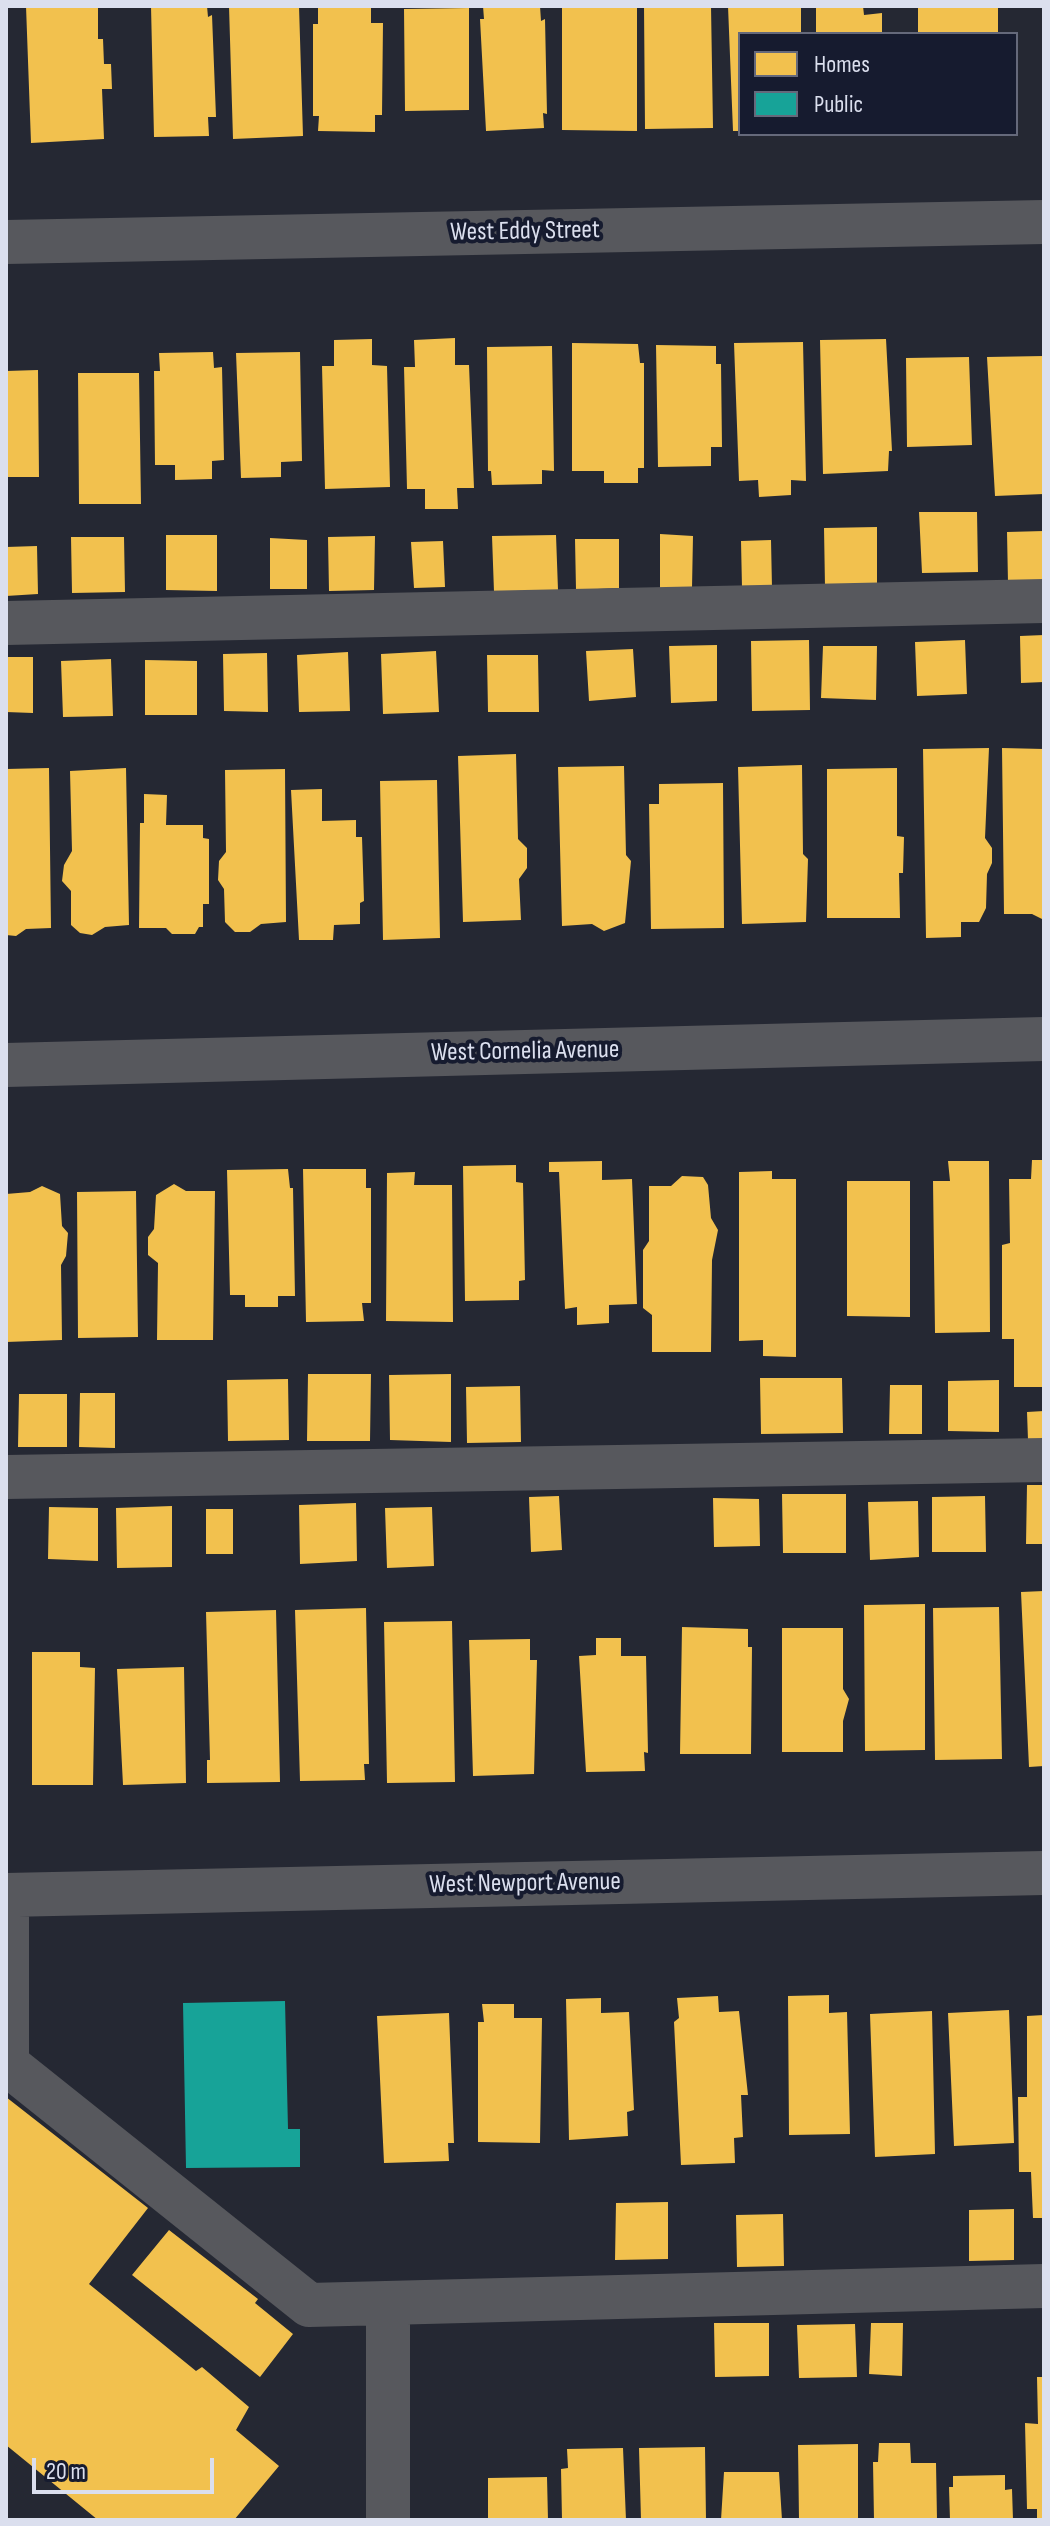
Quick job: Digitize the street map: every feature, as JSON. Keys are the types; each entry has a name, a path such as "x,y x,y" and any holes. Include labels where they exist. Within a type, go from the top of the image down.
{"street":[{"name":"West Eddy Street","path":"6,242 1044,222"},
{"path":"6,623 1044,601"},
{"name":"West Cornelia Avenue","path":"6,1065 1044,1039"},
{"path":"6,1477 1044,1460"},
{"name":"West Newport Avenue","path":"7,1895 1044,1873"},
{"path":"7,1895 7,2064 309,2305 1044,2286"},
{"path":"388,2303 388,2520"}],"building: Homes":[{"path":"26,6 98,6 98,39 103,39 104,64 111,64 112,89 102,89 104,139 31,143"},
{"path":"151,6 207,6 208,17 212,15 216,117 208,117 209,136 154,137"},
{"path":"229,6 299,6 303,136 233,139"},
{"path":"318,6 371,6 371,23 383,23 382,115 375,115 375,132 318,131 319,116 313,116 313,24 318,24"},
{"path":"483,6 540,6 541,21 545,19 547,114 543,113 544,128 486,131 480,19 484,19"},
{"path":"562,6 637,6 637,131 562,130"},
{"path":"644,6 711,6 713,128 645,129"},
{"path":"728,6 801,6 801,32 738,32 738,131 733,131"},
{"path":"816,6 863,6 864,15 882,13 882,32 816,32"},
{"path":"918,6 998,6 998,32 918,32"},
{"path":"469,8 469,110 405,111 404,9"},
{"path":"455,338 455,365 469,365 474,488 457,488 458,509 425,509 425,489 407,489 404,367 415,367 414,340"},
{"path":"372,339 372,365 387,366 390,487 325,489 322,366 334,366 334,340"},
{"path":"886,339 892,451 889,451 888,471 823,474 820,340"},
{"path":"803,342 806,481 791,480 791,495 759,497 758,480 739,481 734,343"},
{"path":"572,343 638,344 640,363 644,363 644,468 638,468 638,483 604,483 604,471 572,471"},
{"path":"656,345 716,346 716,364 721,364 722,447 711,447 711,466 658,467"},
{"path":"552,346 554,471 542,470 542,484 492,485 491,471 488,471 487,347"},
{"path":"213,352 214,368 222,367 224,460 212,461 212,479 175,480 175,465 155,465 154,371 160,371 159,353"},
{"path":"300,352 302,461 281,462 281,477 241,478 236,353"},
{"path":"1044,356 1044,494 995,496 987,357"},
{"path":"969,357 972,445 907,447 906,358"},
{"path":"38,370 39,477 6,477 6,371"},
{"path":"78,373 139,373 141,504 79,504"},
{"path":"919,512 977,512 978,572 922,573"},
{"path":"877,527 877,588 825,587 824,528"},
{"path":"1044,531 1044,582 1008,583 1007,532"},
{"path":"660,534 693,536 692,588 660,588"},
{"path":"166,535 217,535 217,591 166,590"},
{"path":"556,535 558,590 494,592 492,536"},
{"path":"375,536 374,590 329,591 328,537"},
{"path":"71,537 124,537 125,592 72,593"},
{"path":"270,538 307,540 307,589 270,589"},
{"path":"575,539 619,539 619,588 576,590"},
{"path":"771,540 772,588 742,588 741,541"},
{"path":"443,541 445,587 414,588 411,542"},
{"path":"37,546 38,594 6,596 6,547"},
{"path":"1044,635 1044,682 1021,683 1020,636"},
{"path":"809,640 810,710 752,711 751,641"},
{"path":"965,640 967,694 917,696 915,642"},
{"path":"717,645 717,701 671,703 669,646"},
{"path":"823,646 877,646 876,700 821,698"},
{"path":"633,649 636,697 589,701 586,651"},
{"path":"436,651 439,712 383,714 381,654"},
{"path":"348,652 350,711 299,712 297,655"},
{"path":"267,653 268,712 224,711 223,654"},
{"path":"487,655 538,655 539,712 488,712"},
{"path":"6,657 33,657 33,713 6,712"},
{"path":"111,659 113,716 63,717 61,661"},
{"path":"145,660 197,661 197,715 145,715"},
{"path":"989,748 985,838 992,848 992,863 987,874 986,908 979,922 961,922 961,937 926,938 923,749"},
{"path":"1002,748 1044,749 1044,920 1032,914 1004,914"},
{"path":"516,754 518,839 527,848 527,868 519,879 521,920 463,922 458,756"},
{"path":"802,765 803,854 808,859 806,922 742,924 738,767"},
{"path":"624,766 626,855 631,861 625,923 604,931 592,924 562,926 558,767"},
{"path":"49,768 51,928 26,929 16,936 6,935 6,769"},
{"path":"126,768 129,925 105,927 92,935 80,933 71,925 71,891 62,881 64,865 72,851 70,771"},
{"path":"897,768 897,836 904,837 903,873 899,873 900,918 827,918 827,769"},
{"path":"285,769 286,922 261,924 250,932 235,932 225,922 224,889 218,880 219,861 226,852 225,770"},
{"path":"437,780 440,938 383,940 380,781"},
{"path":"723,783 724,928 651,929 649,804 659,804 659,784"},
{"path":"322,789 322,821 356,820 356,837 362,837 364,901 360,903 360,924 334,925 333,940 299,940 291,790"},
{"path":"144,794 167,795 166,825 203,825 203,838 209,839 209,904 203,904 203,927 199,927 195,934 172,934 166,928 139,928 140,823 144,823"},
{"path":"1032,1160 1044,1160 1044,1387 1014,1387 1014,1339 1002,1339 1002,1245 1010,1243 1009,1179 1031,1179"},
{"path":"602,1161 602,1180 632,1179 637,1304 609,1305 609,1323 577,1325 577,1307 565,1309 559,1172 549,1172 549,1162"},
{"path":"948,1161 989,1161 990,1332 935,1333 933,1181 950,1181"},
{"path":"516,1165 516,1182 523,1183 525,1280 519,1281 519,1300 465,1301 463,1166"},
{"path":"288,1169 290,1188 293,1188 295,1296 278,1296 278,1307 245,1307 245,1295 230,1295 227,1170"},
{"path":"303,1169 366,1169 366,1188 371,1188 371,1303 362,1303 364,1321 306,1322"},
{"path":"772,1171 772,1179 796,1179 796,1357 763,1356 763,1340 739,1341 739,1172"},
{"path":"415,1172 414,1185 452,1185 453,1322 386,1321 387,1173"},
{"path":"682,1176 703,1177 708,1185 711,1218 718,1230 712,1260 711,1352 652,1352 652,1315 643,1308 643,1250 649,1241 649,1186 671,1186"},
{"path":"847,1181 910,1181 910,1317 847,1316"},
{"path":"174,1184 186,1191 215,1191 213,1340 157,1340 158,1263 148,1255 148,1237 154,1229 156,1195"},
{"path":"42,1186 60,1194 62,1226 68,1233 66,1256 61,1265 62,1340 6,1342 6,1194 30,1192"},
{"path":"136,1191 138,1337 78,1338 77,1192"},
{"path":"308,1374 371,1374 370,1441 307,1441"},
{"path":"451,1374 451,1442 390,1440 389,1375"},
{"path":"760,1378 842,1378 843,1433 761,1434"},
{"path":"288,1379 289,1440 228,1441 227,1380"},
{"path":"999,1380 999,1432 948,1431 948,1381"},
{"path":"890,1385 922,1385 922,1434 889,1434"},
{"path":"520,1386 521,1442 467,1443 466,1387"},
{"path":"80,1393 115,1393 115,1448 79,1447"},
{"path":"19,1394 67,1394 67,1447 18,1447"},
{"path":"1044,1411 1044,1439 1028,1440 1027,1412"},
{"path":"1027,1485 1044,1485 1044,1544 1026,1544"},
{"path":"782,1494 846,1494 846,1553 783,1553"},
{"path":"559,1496 562,1550 531,1552 529,1497"},
{"path":"985,1496 986,1552 932,1552 932,1497"},
{"path":"713,1498 759,1499 760,1546 714,1547"},
{"path":"918,1501 919,1557 870,1560 868,1502"},
{"path":"356,1503 357,1561 300,1564 299,1505"},
{"path":"172,1506 172,1567 117,1568 116,1508"},
{"path":"49,1507 98,1508 98,1561 48,1559"},
{"path":"432,1507 434,1566 387,1568 385,1508"},
{"path":"206,1509 233,1509 233,1554 206,1554"},
{"path":"1044,1591 1044,1766 1029,1767 1021,1592"},
{"path":"925,1604 925,1750 865,1751 864,1605"},
{"path":"999,1607 1002,1759 935,1760 933,1608"},
{"path":"366,1608 369,1764 364,1764 365,1780 300,1781 295,1610"},
{"path":"276,1610 280,1782 207,1783 207,1760 210,1760 206,1612"},
{"path":"452,1621 455,1782 387,1783 384,1622"},
{"path":"682,1627 748,1629 748,1647 752,1647 751,1754 680,1754"},
{"path":"782,1628 843,1628 843,1689 849,1699 843,1721 843,1752 782,1752"},
{"path":"596,1638 621,1638 621,1656 646,1656 648,1753 644,1752 645,1771 586,1772 579,1656 596,1655"},
{"path":"530,1639 530,1660 537,1660 534,1774 473,1776 469,1640"},
{"path":"32,1652 80,1652 80,1667 95,1668 93,1785 32,1785"},
{"path":"184,1667 186,1783 123,1785 117,1669"},
{"path":"829,1995 829,2013 847,2012 850,2134 789,2135 788,1996"},
{"path":"718,1996 719,2012 739,2011 748,2095 741,2095 743,2137 734,2138 735,2163 681,2165 674,2022 679,2018 677,1998"},
{"path":"601,1998 601,2013 629,2012 634,2110 627,2112 628,2136 569,2140 566,1999"},
{"path":"482,2004 514,2004 514,2018 542,2018 540,2143 478,2142 478,2022 484,2022"},
{"path":"1009,2010 1014,2143 954,2146 948,2013"},
{"path":"932,2011 935,2154 875,2157 870,2014"},
{"path":"449,2013 454,2143 448,2143 449,2161 384,2163 377,2016"},
{"path":"1044,2015 1044,2218 1033,2218 1031,2172 1019,2172 1018,2097 1027,2097 1027,2016"},
{"path":"6,2097 148,2208 89,2284 196,2371 202,2367 249,2407 236,2430 279,2466 234,2520 98,2520 6,2445"},
{"path":"668,2202 668,2259 615,2260 616,2203"},
{"path":"1014,2209 1014,2260 969,2261 969,2210"},
{"path":"783,2214 784,2266 737,2267 736,2215"},
{"path":"169,2230 258,2299 255,2303 293,2334 260,2377 132,2275"},
{"path":"714,2323 769,2323 769,2376 715,2377"},
{"path":"871,2323 903,2323 902,2376 869,2374"},
{"path":"855,2324 857,2377 799,2378 797,2325"},
{"path":"1037,2377 1044,2377 1044,2520 1037,2520 1037,2509 1027,2509 1025,2423 1038,2424"},
{"path":"879,2443 910,2443 911,2463 936,2463 937,2520 874,2520 873,2462 878,2462"},
{"path":"858,2444 858,2520 799,2520 798,2445"},
{"path":"705,2447 706,2520 641,2520 639,2448"},
{"path":"623,2448 626,2520 562,2520 561,2469 568,2468 567,2449"},
{"path":"724,2472 779,2472 782,2520 721,2520"},
{"path":"1005,2475 1005,2490 1012,2489 1013,2520 950,2520 949,2487 953,2487 953,2476"},
{"path":"547,2477 548,2520 488,2520 488,2478"}],"building: Public":[{"path":"285,2001 288,2129 300,2129 300,2167 186,2168 183,2003"}]}
